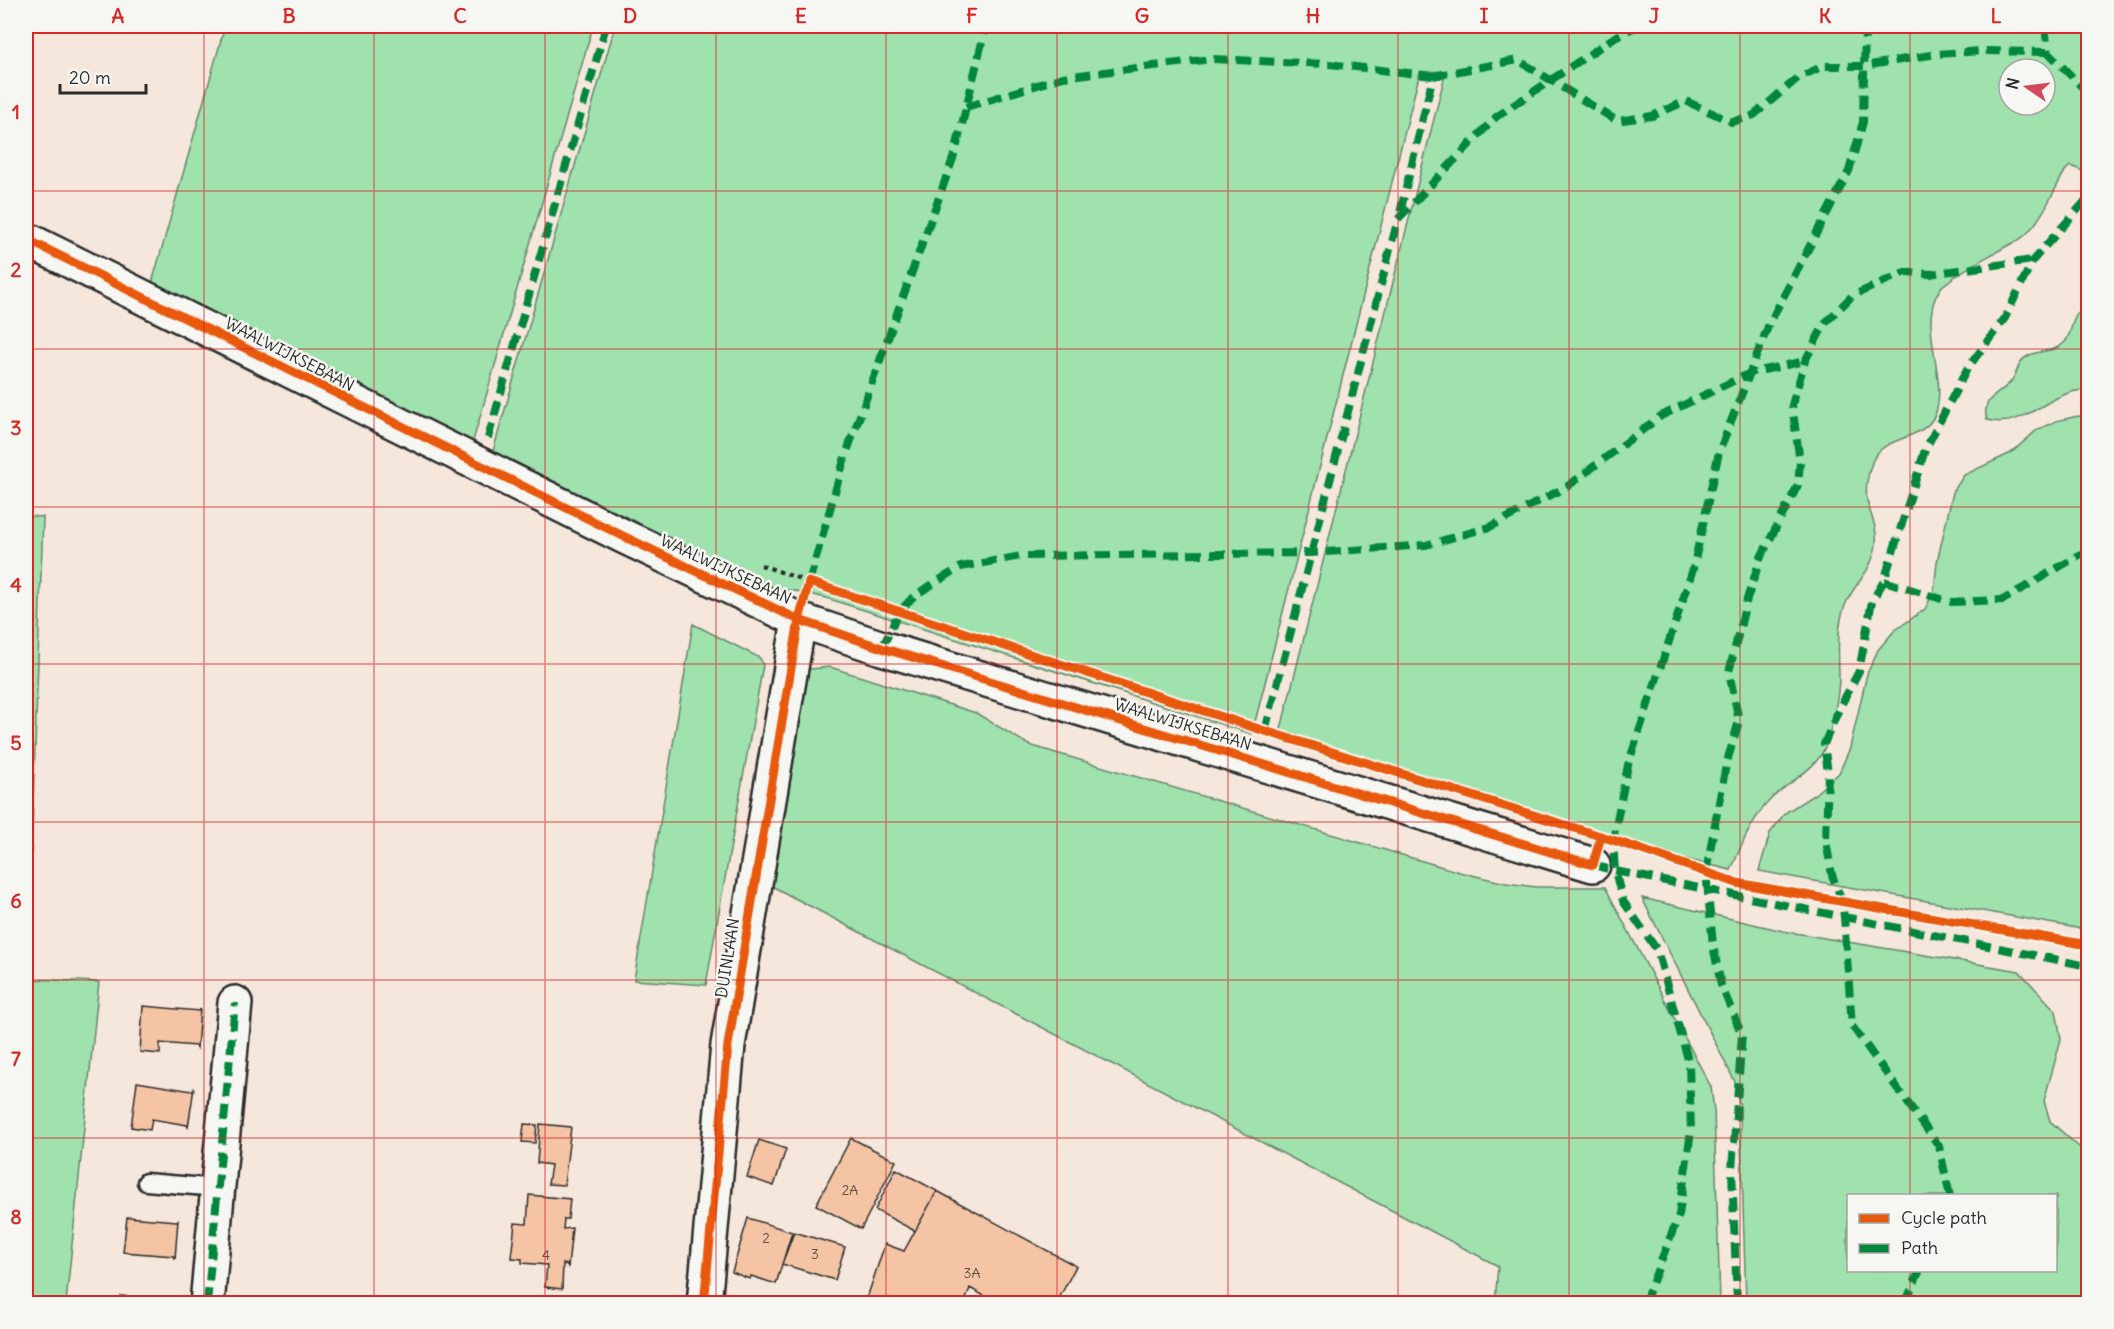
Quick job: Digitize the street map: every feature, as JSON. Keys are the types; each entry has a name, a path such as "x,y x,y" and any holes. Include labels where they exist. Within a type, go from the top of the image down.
{"street":[{"name":"WAALWIJKSEBAAN","path":"26,239 561,506 799,620 893,651 1593,865"},
{"name":"DUINLAAN","path":"704,1304 728,1045 799,620"},
{"path":"207,1304 235,1003"}],"lane":[{"path":"146,1182 218,1188"}],"path":[{"path":"799,620 812,583"}],"green space":[{"path":"225,26 593,26 469,455 148,297"},
{"path":"615,26 2088,26 2088,173 2070,166 2042,214 2024,236 1963,271 1940,289 1931,316 1938,379 1937,409 1925,428 1887,445 1879,451 1871,465 1866,495 1875,527 1876,544 1871,563 1848,599 1841,617 1838,696 1827,742 1811,767 1778,792 1758,815 1731,870 1596,837 1278,741 1446,71 1420,72 1252,734 823,597 792,590 775,594 489,465"},
{"path":"2088,303 2088,389 2064,395 2017,419 1997,422 1987,420 1988,402 2009,383 2022,360 2034,353 2053,349 2065,342 2075,318"},
{"path":"2078,416 2088,418 2088,930 1759,871 1770,833 1785,813 1815,794 1839,773 1850,748 1867,674 1878,650 1894,631 1925,609 1934,591 1937,562 1953,492 1964,475 2011,453 2037,430 2056,421"},
{"path":"26,516 43,517 27,979 99,982 66,1303 26,1303"},
{"path":"693,624 760,658 763,665 706,985 634,980"},
{"path":"830,667 976,713 1029,745 1463,873 1536,887 1605,887 1711,1087 1714,1111 1720,1303 1495,1303 1498,1266 762,881 801,670"},
{"path":"1642,898 1783,931 2019,971 2056,1011 2061,1039 2044,1101 2050,1121 2088,1155 2088,1303 1746,1303 1740,1109 1736,1084"}],"building":[{"path":"143,1006 199,1011 200,1009 197,1048 196,1046 160,1043 160,1054 140,1052"},
{"path":"137,1082 192,1091 194,1088 188,1127 152,1119 150,1130 131,1127"},
{"path":"524,1124 537,1125 535,1143 522,1142"},
{"path":"540,1124 571,1127 564,1185 548,1184 551,1165 537,1163"},
{"path":"851,1138 896,1161 861,1229 816,1205"},
{"path":"759,1140 786,1149 774,1186 747,1177"},
{"path":"896,1169 937,1191 915,1231 875,1210"},
{"path":"937,1191 1076,1266 1056,1304 999,1304 970,1288 964,1304 865,1304 885,1244 904,1251"},
{"path":"529,1195 570,1199 568,1219 564,1219 563,1229 572,1228 568,1267 563,1264 562,1289 545,1287 547,1265 522,1263 522,1259 511,1258 515,1223 527,1224"},
{"path":"127,1217 178,1220 175,1259 174,1256 123,1252"},
{"path":"748,1218 792,1232 776,1284 751,1276 750,1279 732,1272"},
{"path":"794,1232 845,1247 835,1280 782,1264"},
{"path":"121,1296 171,1301 172,1298 172,1304 120,1304"}],"marked path":[{"path":"488,438 606,26"},
{"path":"809,582 845,457 955,153 986,26"},
{"path":"1265,731 1398,219 1496,117 1615,37 1637,26"},
{"path":"1644,1304 1679,1215 1691,1131 1689,1063 1657,950 1623,901 1615,871 1613,840 1628,765 1693,569 1719,452 1769,324 1849,171 1863,122 1865,26"},
{"path":"2045,26 2048,52 2088,93"},
{"path":"1433,76 1518,60 1617,121 1652,116 1686,101 1732,122 1754,115 1798,78 1823,66 1864,66 1936,54 1982,51 2048,52"},
{"path":"966,107 1063,77 1211,59 1329,64 1433,76 1399,217"},
{"path":"1950,1194 1939,1146 1852,1026 1842,901 1832,875 1826,841 1828,773 1824,744 1859,671 1872,601 1884,581 1925,450 1967,369 2005,318 2033,260 2088,198"},
{"path":"1737,1304 1732,1169 1742,1035 1721,985 1713,945 1706,872 1726,765 1739,721 1729,672 1747,599 1761,557 1798,485 1800,462 1792,405 1805,361 1825,323 1852,296 1905,272 1930,274 2033,260"},
{"path":"882,648 899,612 915,595 961,567 1021,556 1311,553 1426,545 1490,527 1568,486 1661,416 1750,373 1805,361"},
{"path":"1884,581 1951,602 2003,600 2088,550"},
{"path":"1593,865 2088,966"},
{"path":"207,1304 235,1003"},
{"path":"1908,1304 1908,1297 1919,1272"}],"cycle path":[{"path":"26,239 625,537 799,620 882,648 1593,865 1601,836"},
{"path":"704,1304 728,1045 799,620 809,582 1265,731 1613,840 1737,883 2088,945"}]}
